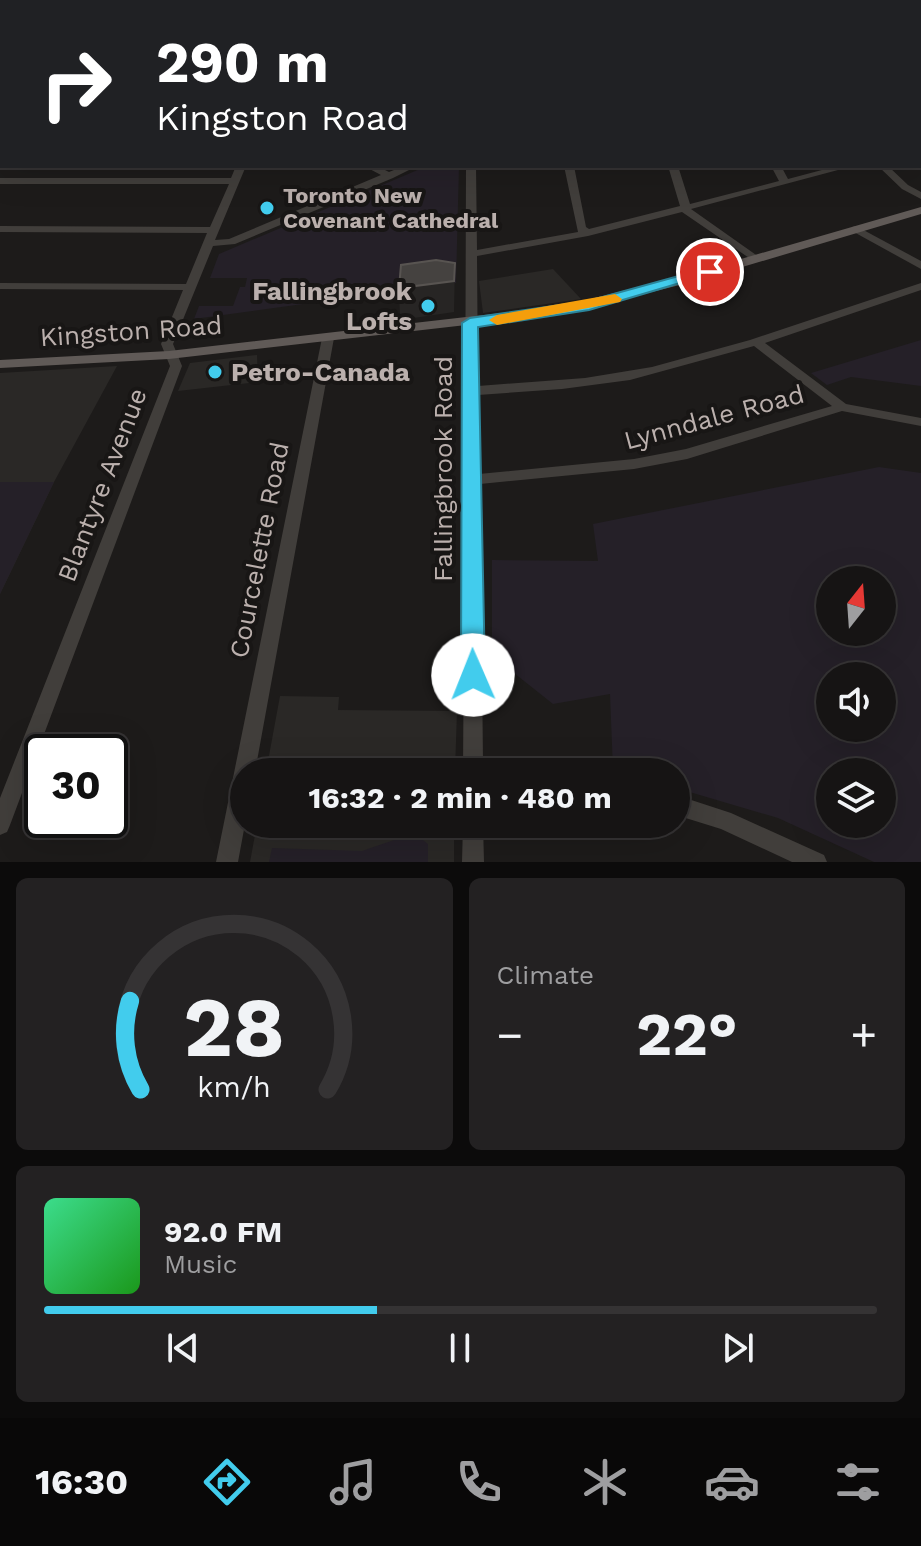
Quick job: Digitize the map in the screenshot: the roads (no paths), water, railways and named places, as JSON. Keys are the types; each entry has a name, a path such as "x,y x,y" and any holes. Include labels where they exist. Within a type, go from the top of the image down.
{"main road":[{"name":"Kingston Road","path":"0,364 169,355 470,323 589,305 921,210"}],"street":[{"name":"Blantyre Avenue","path":"0,825 176,366 167,344 240,168"},
{"path":"373,168 390,176"},
{"path":"210,243 231,242 408,168"},
{"name":"Fallingbrook Road","path":"471,168 470,480 480,758"},
{"path":"569,168 581,229 588,233"},
{"path":"674,168 687,212 755,259"},
{"path":"777,168 784,181"},
{"path":"471,254 588,233 839,168"},
{"path":"885,168 905,187 921,196"},
{"path":"0,181 235,181"},
{"path":"0,229 215,230"},
{"path":"856,229 921,266"},
{"path":"0,286 190,287"},
{"path":"471,391 559,386 651,371 756,342 921,286"},
{"name":"Courcelette Road","path":"247,758 328,338"},
{"path":"756,342 842,407"},
{"name":"Lynndale Road","path":"470,480 634,464 687,454 842,407 921,422"},
{"path":"690,809 724,820 816,862"},
{"name":"Courcelette Road","path":"227,862 232,838"},
{"path":"473,838 473,862"}],"place":[{"name":"Toronto New Covenant Cathedral","path":"267,208"},
{"name":"Fallingbrook Lofts","path":"428,306"},
{"name":"Petro-Canada","path":"215,372"}]}
